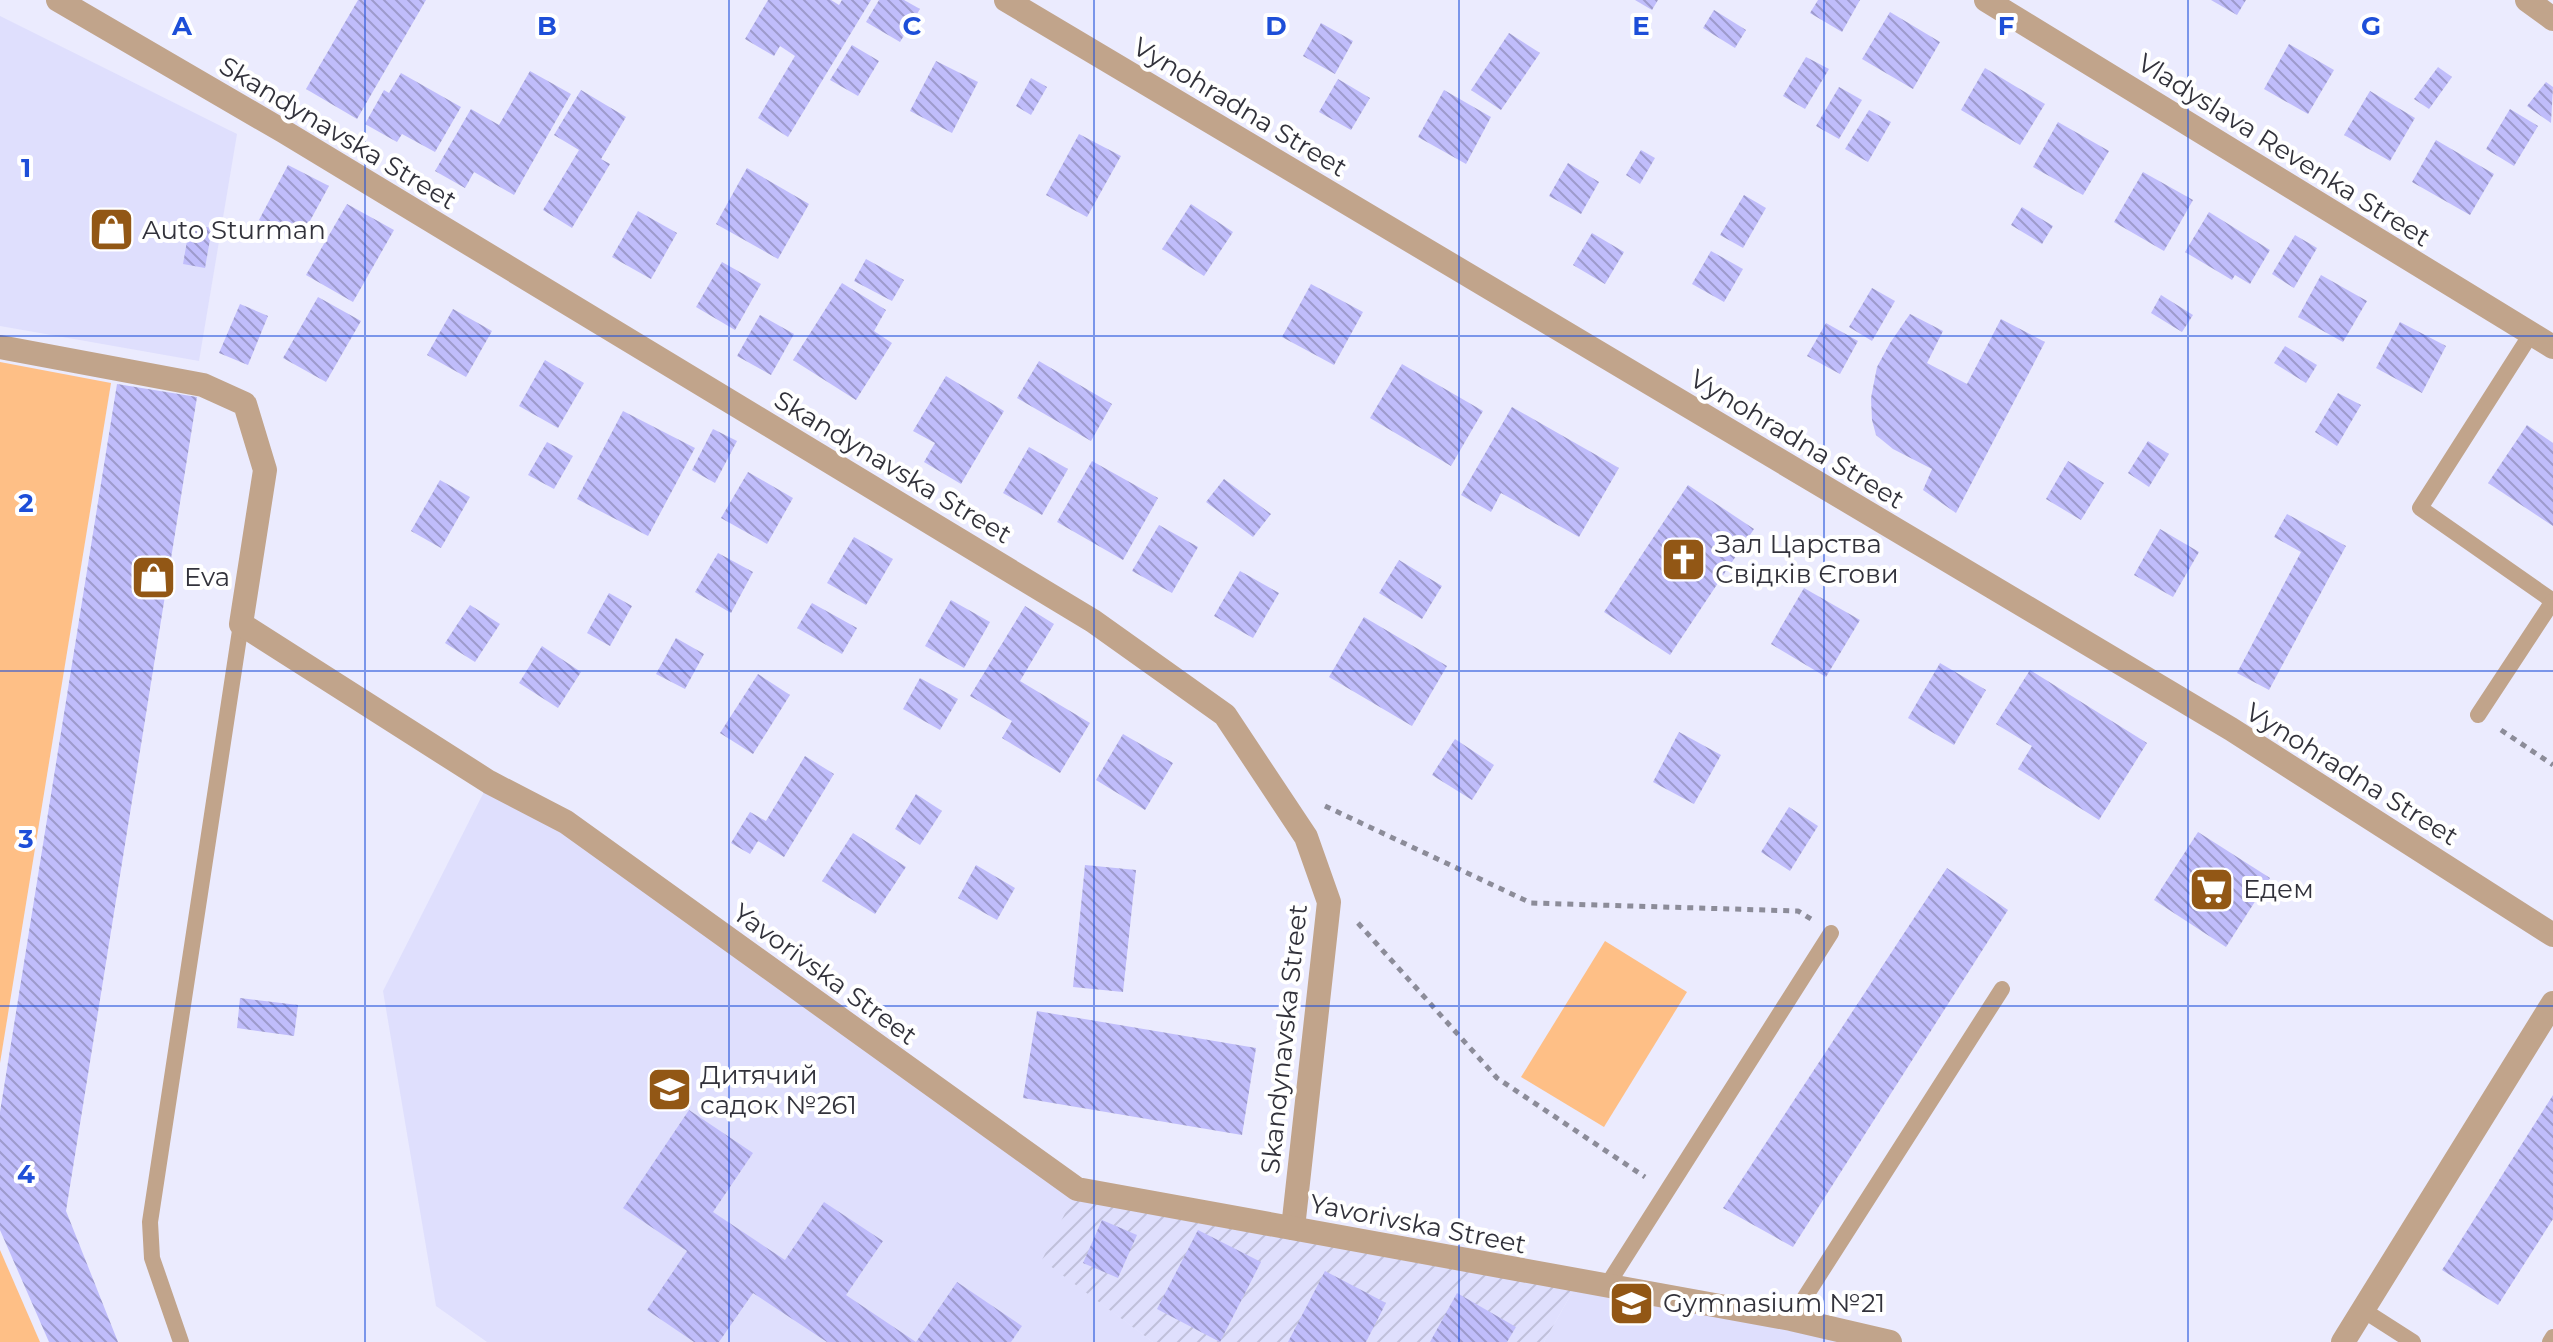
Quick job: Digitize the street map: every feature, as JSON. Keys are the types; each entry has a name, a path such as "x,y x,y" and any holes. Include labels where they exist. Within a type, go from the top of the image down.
{"street":[{"name":"Skandynavska Street","path":"58,0 283,131 1093,621 1225,715 1306,837 1329,902 1293,1228"},
{"name":"Vynohradna Street","path":"1006,0 2231,729 2553,935"},
{"name":"Vladyslava Revenka Street","path":"1986,0 2553,347"},
{"path":"2527,0 2553,19"},
{"path":"0,347 203,385 245,404 265,470 241,624"},
{"name":"Yavorivska Street","path":"241,624 489,782 566,822 1077,1189 1791,1319 1890,1342"},
{"path":"2343,1342 2553,1003"}],"lane":[{"path":"2478,715 2553,601 2420,508 2531,334"},
{"path":"181,1342 152,1258 150,1222 241,624"},
{"path":"1606,1287 1831,933"},
{"path":"1791,1319 2002,989"},
{"path":"2363,1310 2413,1342"},
{"path":"2550,1342 2553,1337"}],"path":[{"path":"2478,715 2553,765"},
{"path":"1279,795 1294,792 1531,903 1798,911 1831,933"},
{"path":"1329,902 1343,907 1497,1078 1667,1191"}],"shaded area":[{"name":"Auto Sturman","path":"0,16 237,134 199,361 0,326"},
{"path":"0,362 111,383 0,1063"},
{"name":"Дитячий садок №261","path":"489,782 1077,1189 1043,1260 1153,1342 487,1342 436,1306 383,991"},
{"path":"1605,941 1687,992 1604,1127 1521,1077"},
{"path":"1077,1189 1578,1282 1544,1342 1153,1342 1042,1260"},
{"path":"0,1250 40,1342 0,1342"},
{"name":"Gymnasium №21","path":"1578,1282 1890,1342 1544,1342"}],"building":[{"path":"358,0 426,0 357,119 306,89"},
{"path":"768,0 831,0 839,5 842,0 871,0 788,137 758,118 795,56 780,46 774,56 745,39"},
{"path":"879,0 904,0 920,9 900,42 866,22"},
{"path":"1635,0 1658,0 1652,10"},
{"path":"1818,0 1860,0 1842,32 1810,13"},
{"path":"2211,0 2246,0 2237,15"},
{"path":"1714,10 1746,30 1735,48 1703,28"},
{"path":"1890,12 1940,42 1913,89 1862,59"},
{"path":"1321,23 1353,41 1335,74 1303,56"},
{"path":"1509,33 1540,53 1501,110 1471,90"},
{"path":"2289,44 2334,70 2308,114 2264,89"},
{"path":"852,45 879,61 858,96 830,80"},
{"path":"1806,57 1829,69 1805,109 1783,96"},
{"path":"936,61 978,82 952,133 910,111"},
{"path":"2438,67 2452,77 2429,109 2414,99"},
{"path":"1985,68 2045,104 2020,145 1961,110"},
{"path":"530,71 571,94 514,195 474,172 465,188 435,171 471,109 499,125"},
{"path":"401,73 461,107 435,152 402,134 397,142 365,124 384,90 389,93"},
{"path":"1031,78 1047,87 1031,115 1016,106"},
{"path":"1338,79 1370,98 1351,130 1319,112"},
{"path":"2546,82 2553,87 2551,123 2527,106"},
{"path":"1839,87 1862,100 1839,139 1816,126"},
{"path":"581,90 626,117 601,159 610,164 572,228 543,210 579,150 554,135"},
{"path":"1444,90 1491,117 1466,164 1418,137"},
{"path":"2370,91 2415,118 2390,161 2344,135"},
{"path":"2510,109 2538,126 2514,166 2486,149"},
{"path":"1869,110 1891,122 1868,162 1845,149"},
{"path":"2058,122 2109,151 2083,195 2033,167"},
{"path":"1079,134 1121,156 1087,217 1046,195"},
{"path":"2436,140 2494,174 2470,215 2412,182"},
{"path":"1641,150 1655,158 1640,184 1626,175"},
{"path":"1568,163 1599,182 1581,214 1549,196"},
{"path":"288,165 329,186 299,241 259,220"},
{"path":"747,168 809,204 778,259 716,224"},
{"path":"2143,172 2193,200 2164,251 2114,222"},
{"path":"1744,195 1766,208 1743,248 1720,235"},
{"path":"347,204 394,230 353,302 306,275"},
{"path":"1191,204 1233,232 1204,276 1162,249"},
{"path":"2022,207 2053,226 2042,244 2011,225"},
{"path":"638,211 677,233 651,279 612,257"},
{"path":"2209,212 2270,250 2250,284 2235,275 2232,280 2185,252"},
{"path":"190,224 212,228 205,268 183,264"},
{"path":"1592,233 1624,252 1605,284 1573,265"},
{"path":"2295,235 2317,248 2294,288 2272,274"},
{"path":"1711,251 1743,269 1724,302 1692,284"},
{"path":"866,259 904,280 892,301 854,281"},
{"path":"722,262 761,284 735,330 696,307"},
{"path":"2321,275 2367,301 2343,342 2298,317"},
{"path":"842,283 886,310 874,331 892,343 856,400 793,360"},
{"path":"1311,284 1363,312 1334,365 1282,337"},
{"path":"1872,288 1895,301 1872,341 1849,327"},
{"path":"2161,295 2193,315 2182,332 2151,313"},
{"path":"318,297 361,321 326,382 283,358"},
{"path":"240,304 268,316 248,365 219,353"},
{"path":"453,309 492,331 466,377 427,355"},
{"path":"1910,314 1943,331 1927,363 1967,384 2001,319 2045,342 1956,513 1923,490 1932,469 1893,449 1876,435 1872,420 1871,398 1877,367"},
{"path":"760,315 794,334 771,375 737,356"},
{"path":"2400,322 2446,346 2422,393 2376,368"},
{"path":"1826,323 1858,341 1840,374 1807,356"},
{"path":"2285,346 2317,365 2306,383 2274,363"},
{"path":"545,360 584,383 558,428 519,406"},
{"path":"1039,361 1112,404 1091,441 1017,398"},
{"path":"1402,364 1483,411 1451,466 1370,418"},
{"path":"946,376 1004,411 961,484 924,462 935,443 913,431"},
{"path":"117,384 197,397 66,1211 118,1342 49,1342 0,1230 0,1112"},
{"path":"2338,393 2361,405 2337,446 2315,432"},
{"path":"1512,407 1619,468 1579,537 1501,493 1491,512 1461,495"},
{"path":"623,411 695,448 648,536 577,499"},
{"path":"2527,425 2553,443 2553,526 2488,483"},
{"path":"713,429 737,441 715,483 692,470"},
{"path":"2148,441 2169,454 2149,487 2128,473"},
{"path":"547,442 573,456 554,489 528,475"},
{"path":"1029,447 1068,469 1042,515 1003,493"},
{"path":"1092,461 1158,498 1123,560 1057,522"},
{"path":"2068,461 2104,483 2081,520 2046,499"},
{"path":"748,472 793,498 767,544 721,518"},
{"path":"1224,479 1271,514 1253,537 1206,502"},
{"path":"440,480 470,497 441,548 411,531"},
{"path":"1688,485 1754,529 1670,655 1604,612"},
{"path":"2287,514 2346,546 2269,690 2237,673 2301,552 2274,537"},
{"path":"1159,525 1198,547 1172,593 1132,571"},
{"path":"2160,529 2199,552 2173,597 2134,575"},
{"path":"854,537 893,559 866,605 827,583"},
{"path":"718,553 753,572 731,613 695,592"},
{"path":"1399,560 1442,586 1422,619 1379,593"},
{"path":"1240,571 1279,593 1253,638 1214,616"},
{"path":"1804,588 1860,620 1826,677 1771,644"},
{"path":"609,593 632,606 610,646 587,633"},
{"path":"951,600 990,622 964,668 925,646"},
{"path":"812,603 857,628 842,654 797,628"},
{"path":"470,605 500,624 475,662 445,643"},
{"path":"1025,606 1054,624 1020,681 1090,723 1060,773 1002,738 1012,721 970,696"},
{"path":"1364,617 1447,666 1412,726 1329,677"},
{"path":"676,638 704,654 685,689 656,674"},
{"path":"542,646 581,672 558,708 519,683"},
{"path":"1940,663 1986,690 1954,745 1908,718"},
{"path":"2030,670 2147,743 2099,820 2018,769 2032,746 1996,724"},
{"path":"758,674 790,695 753,754 720,733"},
{"path":"920,678 958,699 940,730 903,709"},
{"path":"1679,732 1721,755 1694,804 1653,782"},
{"path":"1123,734 1173,763 1145,810 1096,780"},
{"path":"1455,739 1494,765 1472,800 1432,775"},
{"path":"805,756 834,774 784,857 758,841 750,854 731,843 750,812 766,821"},
{"path":"916,794 942,811 920,845 895,829"},
{"path":"1789,807 1818,826 1790,871 1761,852"},
{"name":"Едем","path":"2198,832 2270,878 2226,947 2154,900"},
{"path":"853,833 906,867 875,914 822,881"},
{"path":"976,865 1015,888 997,920 958,898"},
{"path":"1085,865 1136,870 1123,992 1073,987"},
{"path":"1947,868 2008,910 1793,1247 1723,1208"},
{"path":"240,998 298,1005 294,1036 237,1028"},
{"path":"1037,1011 1256,1048 1242,1135 1023,1098"},
{"path":"2553,1095 2553,1219 2498,1305 2442,1270"},
{"path":"689,1110 753,1153 713,1212 785,1260 824,1202 883,1241 846,1295 916,1342 827,1342 753,1293 719,1342 694,1342 647,1310 687,1251 623,1208"},
{"path":"1102,1220 1137,1235 1118,1278 1083,1263"},
{"path":"1198,1230 1261,1262 1220,1342 1157,1309"},
{"path":"1325,1271 1386,1303 1366,1342 1288,1342"},
{"path":"957,1282 1022,1326 1011,1342 916,1342"},
{"path":"1457,1293 1516,1327 1507,1342 1430,1342"}],"place":[{"name":"Auto Sturman","path":"111,230"},
{"name":"Зал Царства Свідків Єгови","path":"1684,559"},
{"name":"Eva","path":"153,577"},
{"name":"Едем","path":"2212,889"},
{"name":"Дитячий садок №261","path":"669,1090"},
{"name":"Gymnasium №21","path":"1632,1303"}]}
